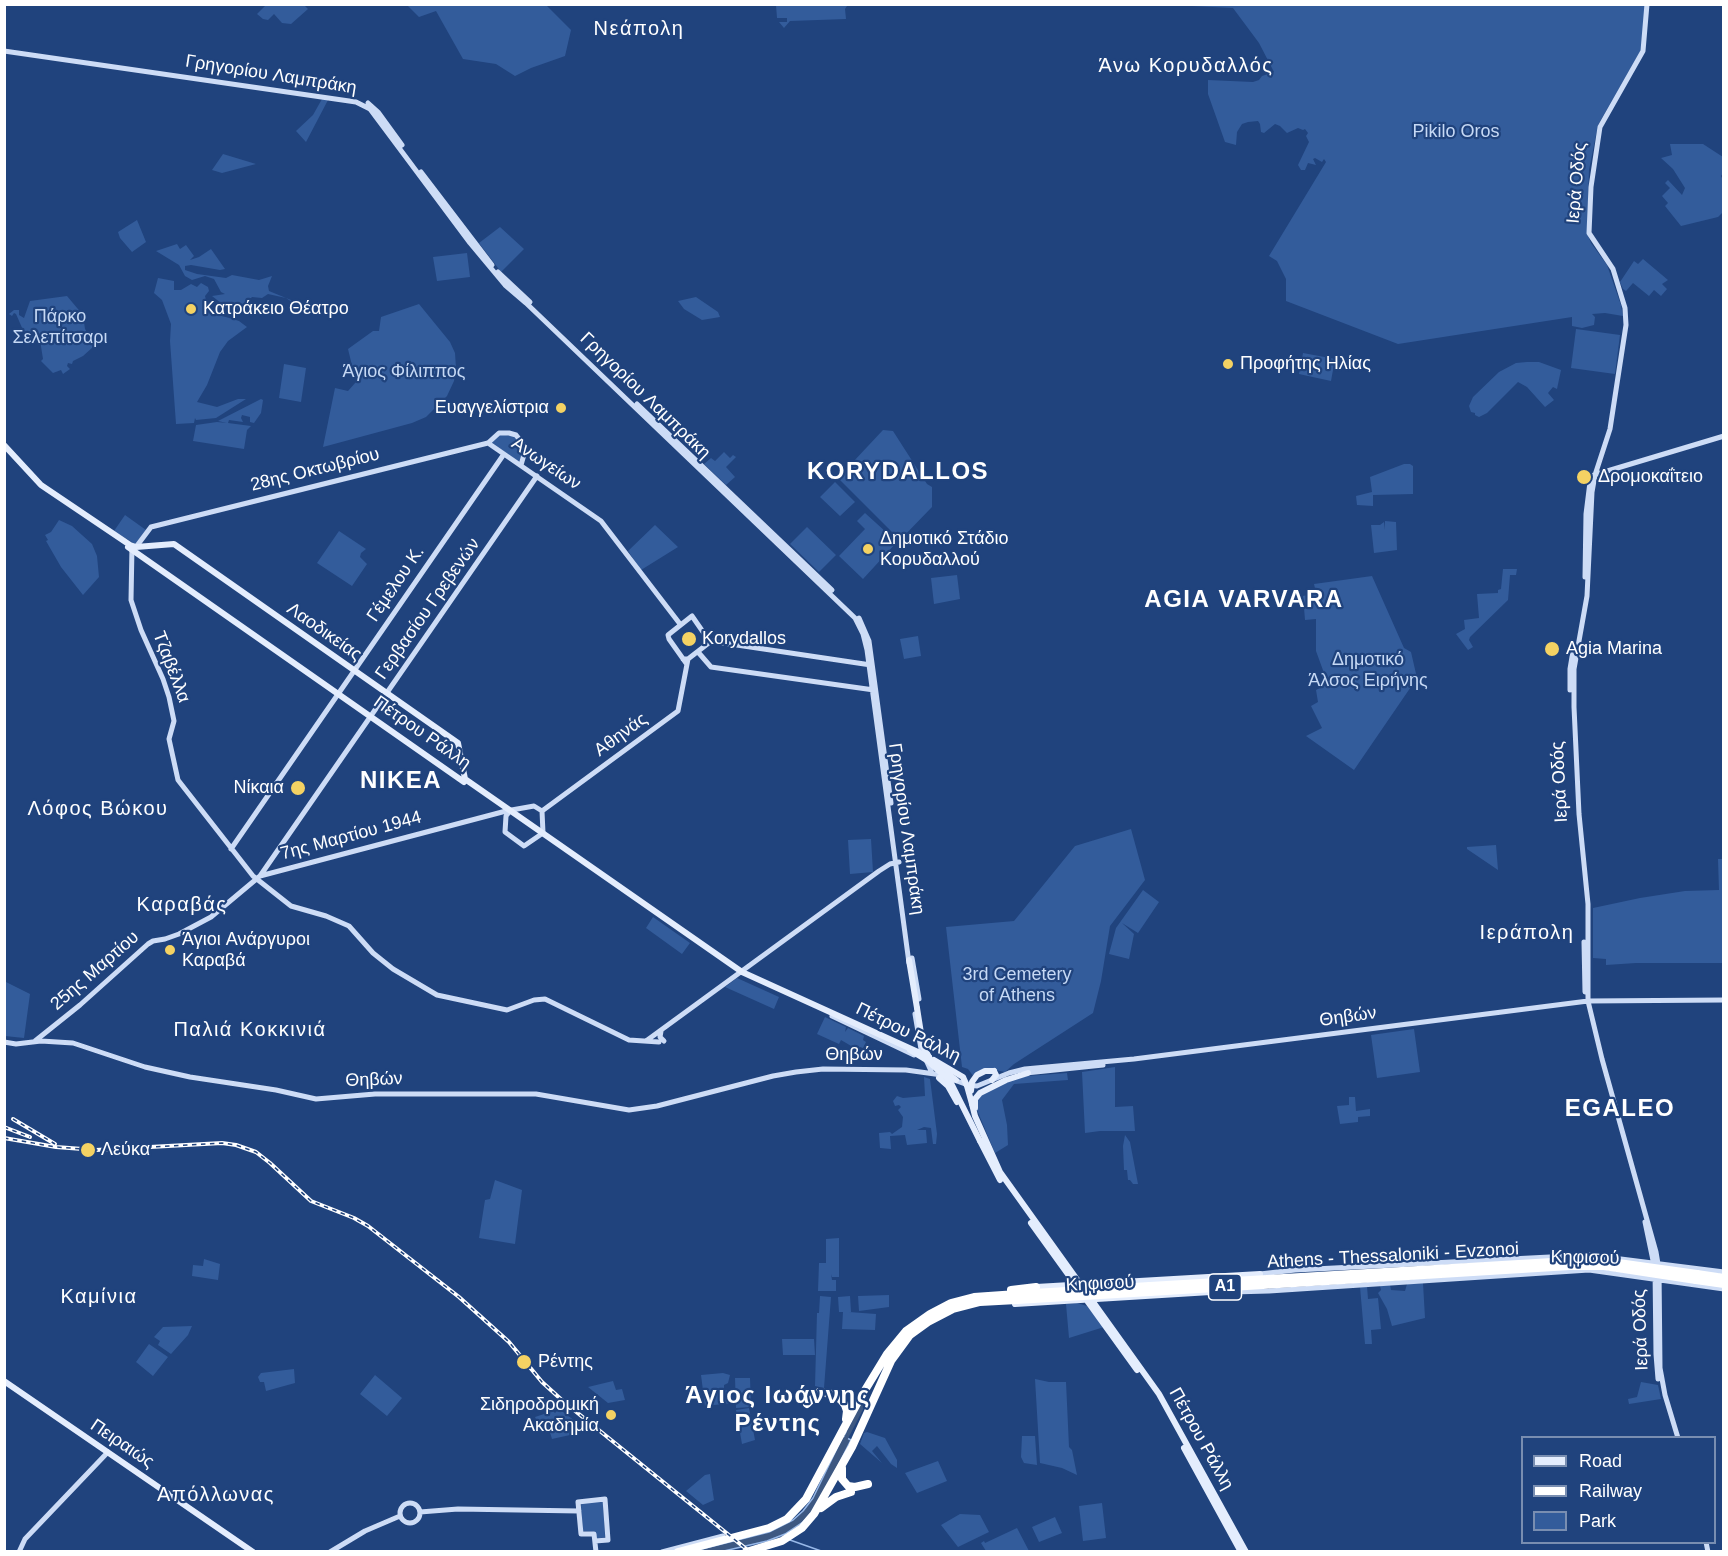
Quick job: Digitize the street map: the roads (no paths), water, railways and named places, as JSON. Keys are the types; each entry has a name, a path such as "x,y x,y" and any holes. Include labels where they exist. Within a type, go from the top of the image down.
{"highway":[{"path":"1399,1271 1508,1260"},
{"name":"Athens - Thessaloniki - Evzonoi","path":"678,1551 770,1528 787,1519 806,1499 844,1426 887,1354 915,1323 949,1307 980,1302 1150,1289 1419,1275 1604,1261 1724,1275"},
{"name":"Athens - Thessaloniki - Evzonoi","path":"1313,1279 1399,1271 1570,1264 1609,1267 1723,1287"},
{"path":"1707,1271 1724,1275"},
{"path":"1260,1274 1293,1274 1313,1279"},
{"path":"1419,1275 1441,1279 1464,1278"},
{"path":"1227,1291 1294,1286 1313,1279"},
{"path":"949,1307 962,1297 974,1294 1036,1287"},
{"name":"Athens - Thessaloniki - Evzonoi","path":"746,1551 782,1541 808,1521 819,1507 843,1463 871,1407 888,1366 898,1350 919,1328 949,1307"},
{"path":"857,1395 889,1346 902,1331 915,1323"},
{"path":"812,1405 815,1396 823,1392 834,1395 842,1401 847,1411 844,1426"},
{"path":"843,1463 841,1477 847,1485 855,1487 868,1484"},
{"path":"808,1521 851,1492"},
{"path":"723,1536 787,1519"}],"main road":[{"name":"Ιερά Οδός","path":"1647,4 1643,51 1598,126 1590,170 1587,231 1592,243 1609,265 1623,308 1624,322 1609,418 1587,498 1584,597 1570,677 1575,793 1585,904 1583,972 1587,1002 1604,1078 1655,1256 1660,1368 1676,1436"},
{"name":"Γρηγορίου Λαμπράκη","path":"4,49 335,99 366,106 377,117 486,264 505,285 851,613 863,634 871,665 909,960 917,1047"},
{"name":"Ιερά Οδός","path":"1587,1002 1588,904 1579,812 1574,676 1587,596 1594,475 1612,419 1626,322 1625,308 1608,259 1593,242 1589,230 1598,126"},
{"name":"28ης Οκτωβρίου","path":"135,547 150,528 488,443 499,433 516,435 523,444 525,451 521,465"},
{"path":"1594,475 1724,436"},
{"name":"Ανωγείων","path":"488,443 586,511 609,530 680,624"},
{"path":"4,445 8,452 41,485 135,547"},
{"name":"Γέμελου Κ.","path":"231,849 504,454"},
{"path":"1598,468 1608,471"},
{"name":"Γερβασίου Γρεβενών","path":"258,877 537,476"},
{"name":"Λαοδικείας","path":"135,547 174,544 458,743 463,777"},
{"name":"Πέτρου Ράλλη","path":"135,547 139,555 740,973 916,1056 931,1060"},
{"name":"Τζαβέλλα","path":"135,547 131,600 169,697 174,721 169,739 178,780 231,849 258,877 291,906 326,916 349,926 373,953 393,969 437,995 507,1010 538,999 545,999 625,1038 661,1041 661,1031"},
{"path":"710,641 686,660 668,638 670,632 692,616 710,641 871,665"},
{"path":"698,652 711,667 874,690"},
{"name":"Αθηνάς","path":"542,811 678,711 686,660"},
{"name":"Πέτρου Ράλλη","path":"463,777 504,810"},
{"name":"7ης Μαρτίου 1944","path":"213,916 258,877 504,810 534,806 542,811"},
{"path":"504,810 505,832 524,846 542,834 542,811"},
{"name":"Γρηγορίου Λαμπράκη","path":"897,861 926,1048 936,1075"},
{"path":"646,1041 879,871 897,861"},
{"name":"25ης Μαρτίου","path":"33,1041 80,1005 151,942 179,934 213,916"},
{"path":"909,960 924,1051 936,1075"},
{"name":"Πέτρου Ράλλη","path":"740,973 917,1047 931,1060 963,1077 977,1120 1000,1172 1080,1288 1101,1312 1159,1394 1246,1551"},
{"path":"1588,987 1593,996 1605,1000"},
{"name":"Θηβών","path":"952,1083 974,1086 1009,1072 1025,1069 1134,1059 1605,1000 1724,1002"},
{"name":"Θηβών","path":"952,1083 977,1089 1010,1076 1028,1073 1220,1052 1587,1002 1724,1002"},
{"name":"Πέτρου Ράλλη","path":"832,1016 915,1052 960,1099 997,1175 1068,1276 1080,1288"},
{"name":"Θηβών","path":"4,1040 25,1043 33,1041 76,1044 145,1067 316,1099 367,1094 536,1094 629,1110 657,1106 796,1072 920,1071 936,1075"},
{"path":"69,1044 144,1070 316,1101 396,1096 536,1097 629,1114 796,1075 906,1073 936,1075 952,1083"},
{"path":"922,1054 952,1083 989,1160"},
{"path":"920,1071 926,1068 931,1060"},
{"path":"972,1104 973,1079 983,1071 994,1071 997,1075 992,1080"},
{"path":"1000,1172 977,1113 975,1100 982,1092 1005,1080 1028,1073"},
{"name":"Κηφισού","path":"1036,1287 1066,1285 1080,1288 1096,1283 1295,1270 1589,1255 1644,1262 1673,1281 1723,1287"},
{"path":"1644,1262 1655,1256 1659,1262 1670,1266"},
{"path":"1623,1274 1631,1268 1629,1261 1625,1259"},
{"name":"Κηφισού","path":"1017,1299 1064,1302 1589,1270 1644,1277 1670,1266 1707,1271"},
{"path":"1066,1285 1070,1281 1068,1276"},
{"path":"1644,1277 1653,1281 1657,1288 1663,1283 1673,1281"},
{"path":"1118,1282 1113,1285 1111,1291 1114,1297 1120,1298"},
{"path":"1064,1302 1076,1297 1080,1288"},
{"path":"1101,1312 1099,1304 1107,1299"},
{"name":"Πέτρου Ράλλη","path":"1089,1300 1093,1309 1160,1403 1240,1551"},
{"path":"1075,1301 1093,1309"},
{"name":"Πειραιώς","path":"4,1383 247,1551"},
{"path":"21,1551 26,1539 109,1455"},
{"path":"21,1551 109,1455"},
{"name":"Πειραιώς","path":"109,1455 253,1551"},
{"path":"595,1541 608,1540 604,1499 578,1502 581,1534 594,1534 596,1551"},
{"path":"408,1503 415,1504 420,1512 418,1520 413,1523 404,1522 400,1516 401,1508 408,1503"},
{"path":"420,1512 458,1509 579,1510"},
{"path":"330,1551 365,1531 400,1516"},
{"path":"23,1531 26,1539"},
{"path":"662,1551 723,1536"}],"waterway":[{"path":"845,1440 864,1403"},
{"path":"846,1432 846,1437"},
{"path":"790,1540 824,1552"}],"railway":[{"path":"13,1119 55,1144"},
{"path":"4,1127 30,1137"},
{"path":"4,1138 56,1147 96,1150 222,1143 256,1152 311,1201 368,1226 459,1297 509,1342 542,1382 564,1402 750,1552"}],"place":[{"name":"Κατράκειο Θέατρο","path":"191,309"},
{"name":"Προφήτης Ηλίας","path":"1228,364"},
{"name":"Ευαγγελίστρια","path":"561,408"},
{"name":"Δρομοκαΐτειο","path":"1584,477"},
{"name":"Δημοτικό Στάδιο Κορυδαλλού","path":"868,549"},
{"name":"Korydallos","path":"689,639"},
{"name":"Agia Marina","path":"1552,649"},
{"name":"Νίκαια","path":"298,788"},
{"name":"Άγιοι Ανάργυροι Καραβά","path":"170,950"},
{"name":"Λεύκα","path":"88,1150"},
{"name":"Ρέντης","path":"524,1362"},
{"name":"Σιδηροδρομική Ακαδημία","path":"611,1415"}],"district":[{"name":"Νεάπολη","path":"639,29"},
{"name":"Άνω Κορυδαλλός","path":"1186,66"},
{"name":"KORYDALLOS","path":"898,472"},
{"name":"AGIA VARVARA","path":"1244,600"},
{"name":"NIKEA","path":"401,781"},
{"name":"Λόφος Βώκου","path":"98,809"},
{"name":"Καραβάς","path":"182,905"},
{"name":"Ιεράπολη","path":"1527,933"},
{"name":"Παλιά Κοκκινιά","path":"250,1030"},
{"name":"EGALEO","path":"1620,1109"},
{"name":"Καμίνια","path":"99,1297"},
{"name":"Άγιος Ιωάννης Ρέντης","path":"778,1410"},
{"name":"Απόλλωνας","path":"216,1495"}],"park label":[{"name":"Pikilo Oros","path":"1456,132"},
{"name":"Πάρκο Σελεπίτσαρι","path":"60,327"},
{"name":"Άγιος Φίλιππος","path":"404,372"},
{"name":"Δημοτικό Άλσος Ειρήνης","path":"1368,670"},
{"name":"3rd Cemetery of Athens","path":"1017,985"}]}
